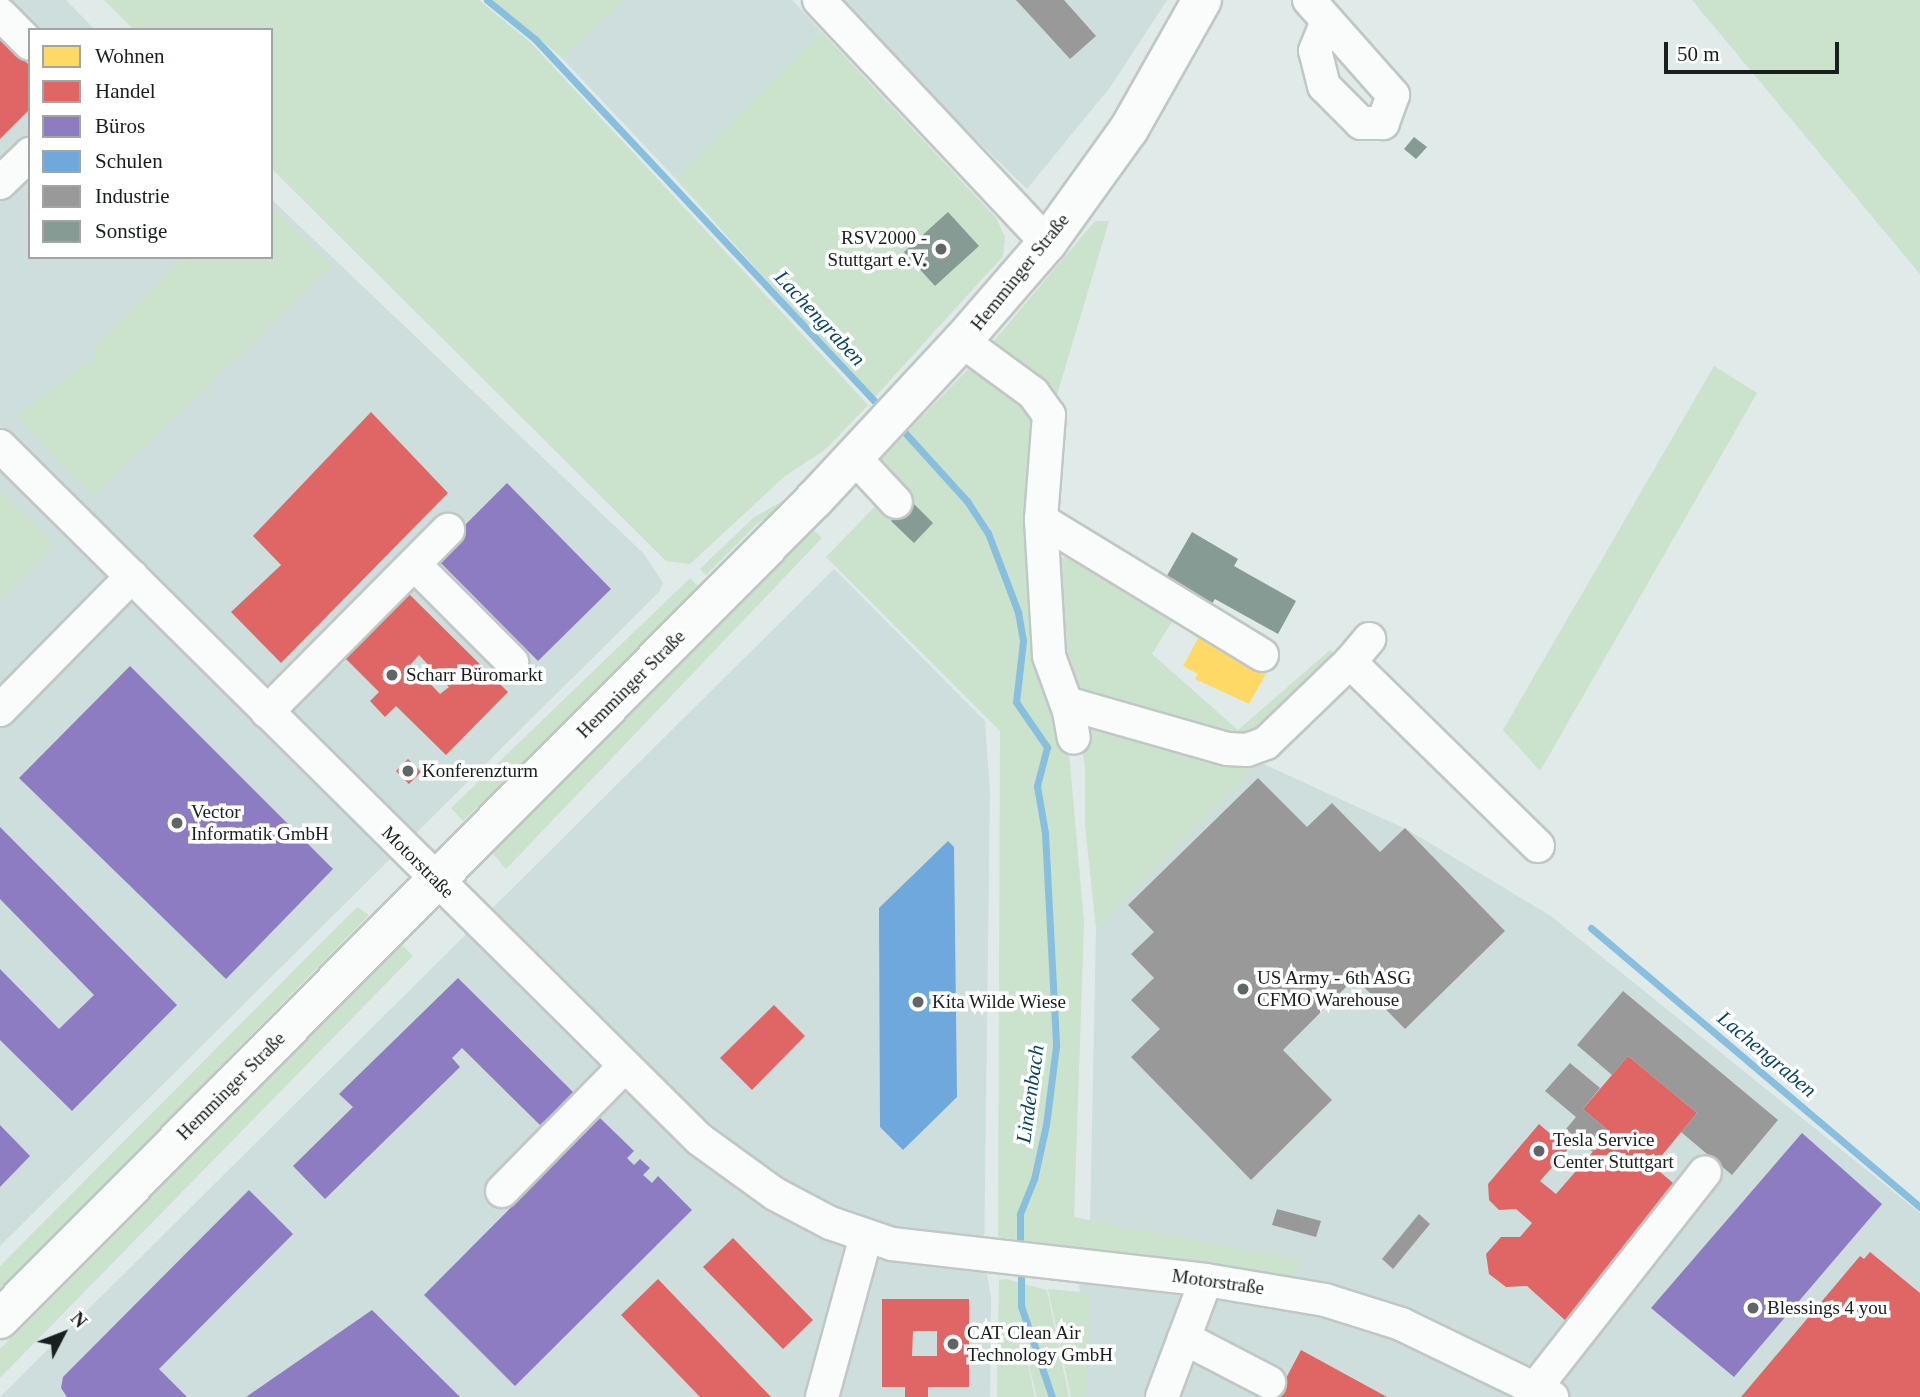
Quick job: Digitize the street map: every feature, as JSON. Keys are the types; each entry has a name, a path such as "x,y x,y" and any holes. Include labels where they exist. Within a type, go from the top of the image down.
{"main road":[{"name":"Hemminger Straße","path":"0,1319 862,450 962,341 1047,243 1129,129 1202,0"}],"street":[{"path":"819,0 1047,243"},
{"path":"0,14 28,42"},
{"path":"0,183 28,156"},
{"path":"962,341 1033,393 1049,415 1041,520 1049,656 1066,703 1074,738"},
{"name":"Motorstraße","path":"0,446 699,1139 737,1169 830,1223 866,1236 917,1249 1206,1280 1325,1300 1392,1321 1544,1392"},
{"path":"862,450 896,502"},
{"path":"1041,520 1131,579 1262,655"},
{"path":"267,712 448,530"},
{"path":"414,564 512,662"},
{"path":"0,710 132,576"},
{"path":"1066,703 1228,749 1247,750 1266,743 1360,651 1538,846"},
{"path":"502,1191 625,1066"},
{"path":"1544,1392 1705,1172"},
{"path":"822,1397 866,1236"},
{"path":"1162,1397 1206,1280"},
{"path":"1184,1338 1269,1382"}],"shaded area":[{"path":"0,0 66,0 93,28 28,28 28,259 273,259 273,201 644,554 663,583 659,592 0,1246"},
{"path":"625,0 792,0 821,31 675,178 561,57"},
{"path":"833,0 1167,0 1111,86 1027,189"},
{"path":"834,569 985,721 990,792 984,1257 991,1298 990,1397 0,1397"},
{"path":"1259,762 1408,830 1551,916 1920,1213 1920,1397 1082,1397 1079,1264 1090,1224 1096,928"}],"green space":[{"path":"104,0 479,0 531,43 868,405 826,449 785,476 690,564 666,561 273,170 273,28 132,28"},
{"path":"493,0 625,0 561,57"},
{"path":"1692,0 1920,0 1920,274 1747,66"},
{"path":"821,31 996,218 1005,237 1003,256 873,399 675,178"},
{"path":"273,209 333,266 93,496 14,416 97,356 93,347 181,259 273,259"},
{"path":"1095,221 1109,221 1057,395 1020,376 1000,358 993,342"},
{"path":"1714,366 1757,393 1540,771 1503,730"},
{"path":"970,367 1028,402 1040,422 1084,923 1074,1217 1303,1261 1289,1281 998,1237 1000,731 826,557 889,492 877,463"},
{"path":"0,490 55,544 0,599"},
{"path":"784,500 787,506 758,523 706,575 700,569 753,518"},
{"path":"810,526 822,538 506,869 492,853"},
{"path":"1064,557 1105,571 1176,615 1152,654 1238,730 1330,650 1340,659 1253,739 1068,698 1056,564"},
{"path":"690,578 701,589 463,821 451,808"},
{"path":"1076,710 1259,762 1096,928 1085,825 1085,767"},
{"path":"357,907 369,915 0,1290 0,1266"},
{"path":"400,943 413,956 0,1378 0,1349"},
{"path":"1006,1279 1047,1290 1069,1397 1037,1397 1024,1348 1035,1397 997,1397 999,1280"},
{"path":"1048,1289 1090,1293 1086,1397 1071,1397"}],"building: Wohnen":[{"path":"1200,635 1267,672 1249,704 1195,679 1198,674 1183,666"}],"building: Handel":[{"path":"0,36 28,64 28,111 0,139"},
{"path":"371,412 448,493 281,663 231,612 281,565 253,536"},
{"name":"Scharr Büromarkt","path":"408,593 508,692 446,755 396,706 385,717 370,701 379,692 344,657","holes":["419,655 449,687 440,694 411,664"]},
{"name":"Konferenzturm","path":"408,759 421,772 409,784 396,771"},
{"path":"774,1005 805,1036 752,1090 720,1058"},
{"path":"1628,1056 1697,1113 1653,1166 1679,1188 1566,1321 1527,1286 1506,1287 1489,1274 1486,1254 1501,1237 1520,1237 1532,1223 1516,1209 1499,1210 1489,1200 1488,1184 1539,1124 1568,1149 1540,1181 1556,1194 1610,1132 1583,1109"},
{"path":"733,1238 813,1320 783,1349 703,1267"},
{"path":"1870,1252 1920,1293 1920,1397 1741,1397 1860,1256 1864,1259"},
{"path":"658,1279 771,1397 700,1397 621,1315"},
{"name":"CAT Clean Air Technology GmbH","path":"882,1299 969,1299 969,1387 928,1387 928,1397 905,1397 905,1387 882,1387","holes":["913,1331 937,1331 937,1356 912,1356"]},
{"path":"1301,1350 1387,1397 1276,1397"}],"building: Büros":[{"path":"507,483 611,589 538,661 434,556"},
{"name":"Vector Informatik GmbH","path":"130,666 333,869 226,979 19,778"},
{"path":"0,827 177,1005 72,1111 0,1040 0,969 59,1029 94,995 0,899"},
{"path":"458,978 574,1093 540,1125 462,1048 452,1058 460,1067 325,1199 293,1166 353,1107 339,1094"},
{"path":"600,1118 634,1151 627,1158 634,1165 640,1159 650,1168 643,1175 652,1183 658,1176 692,1210 515,1386 424,1295"},
{"path":"0,1125 30,1156 0,1187"},
{"path":"1802,1133 1882,1204 1734,1377 1651,1308"},
{"path":"249,1190 293,1234 159,1369 187,1397 67,1397 61,1388 63,1377"},
{"path":"372,1310 460,1397 246,1397"}],"building: Schulen":[{"name":"Kita Wilde Wiese","path":"948,841 954,847 957,1097 903,1150 880,1127 879,908"}],"building: Industrie":[{"path":"1016,0 1064,0 1096,36 1070,59"},
{"name":"US Army - 6th ASG CFMO Warehouse","path":"1258,778 1307,827 1332,803 1380,852 1405,828 1505,931 1405,1029 1355,978 1283,1050 1332,1100 1251,1180 1131,1057 1160,1029 1131,1000 1154,978 1131,954 1154,932 1128,905"},
{"path":"1623,991 1778,1120 1732,1175 1681,1132 1697,1113 1628,1056 1612,1075 1577,1045"},
{"path":"1570,1063 1600,1088 1583,1109 1610,1132 1593,1152 1566,1129 1576,1117 1545,1091"},
{"path":"1277,1209 1321,1221 1316,1237 1272,1225"},
{"path":"1419,1214 1430,1224 1393,1269 1382,1259"}],"building: Sonstige":[{"path":"1414,137 1427,147 1416,159 1404,149"},
{"name":"RSV2000 - Stuttgart e.V.","path":"948,212 979,246 935,286 904,252"},
{"path":"911,501 933,523 914,543 891,521"},
{"path":"1192,532 1238,559 1234,566 1296,601 1278,634 1215,599 1211,605 1165,579"}],"waterway":[{"name":"Lachengraben","path":"487,0 535,39 882,409"},
{"name":"Lindenbach","path":"898,425 967,501 988,533 1018,612 1023,641 1016,702 1047,747 1037,786 1045,833 1056,1046 1046,1125 1034,1179 1020,1214 1020,1250"},
{"name":"Lachengraben","path":"1591,928 1920,1207"},
{"name":"Lindenbach","path":"1021,1265 1021,1306 1052,1397"}],"place":[{"name":"RSV2000 - Stuttgart e.V.","path":"941,249"},
{"name":"Scharr Büromarkt","path":"392,675"},
{"name":"Konferenzturm","path":"408,771"},
{"name":"Vector Informatik GmbH","path":"177,823"},
{"name":"US Army - 6th ASG CFMO Warehouse","path":"1243,989"},
{"name":"Kita Wilde Wiese","path":"918,1002"},
{"name":"Tesla Service Center Stuttgart","path":"1539,1151"},
{"name":"Blessings 4 you","path":"1753,1308"},
{"name":"CAT Clean Air Technology GmbH","path":"953,1344"}]}
